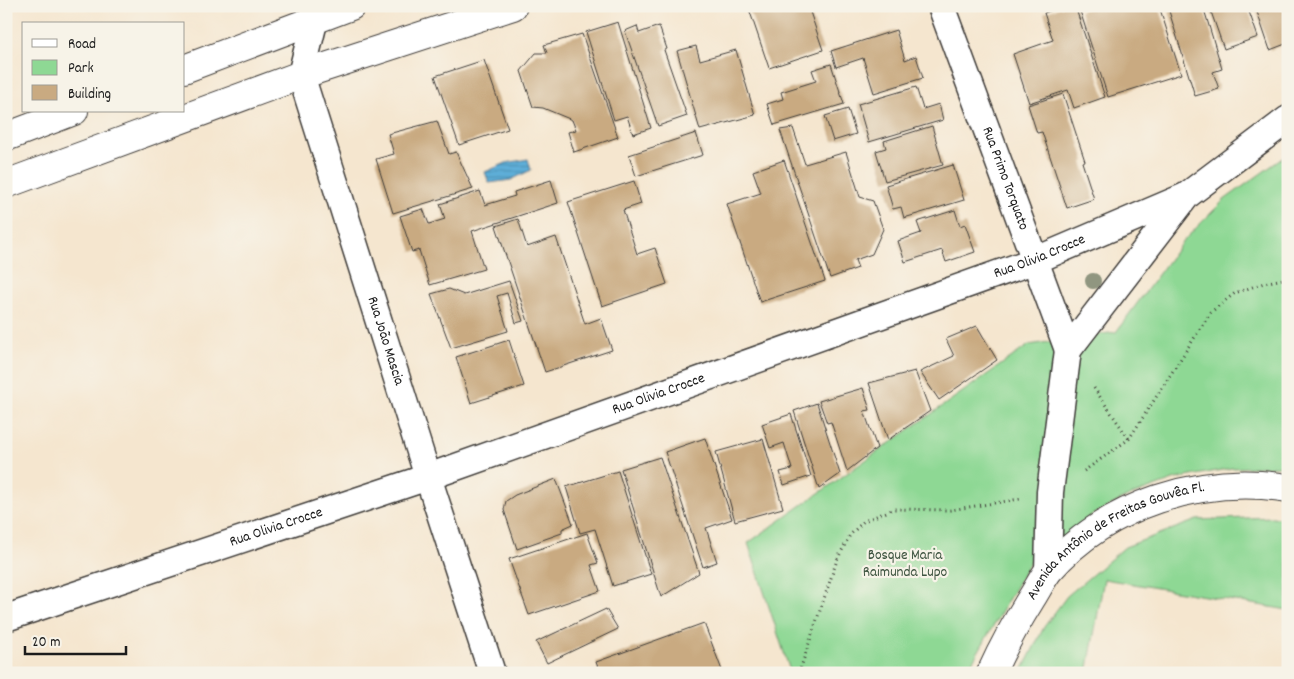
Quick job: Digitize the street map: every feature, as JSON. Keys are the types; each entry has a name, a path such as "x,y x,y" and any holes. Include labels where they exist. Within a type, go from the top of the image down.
{"street":[{"path":"185,69 316,13 352,6"},
{"path":"6,184 301,76 512,6"},
{"name":"Rua Primo Torquato","path":"941,6 1068,350"},
{"path":"301,76 316,13"},
{"name":"Rua João Mascia","path":"301,76 492,673"},
{"path":"6,137 71,112"},
{"name":"Rua Olivia Crocce","path":"6,618 428,477 1036,260 1186,196 1288,119"},
{"path":"1048,572 1050,492 1068,350 1186,196"},
{"name":"Avenida Antônio de Freitas Gouvêa Fl.","path":"991,673 1007,638 1048,572 1068,551 1108,521 1146,503 1186,491 1228,485 1270,485 1288,488"}],"path":[{"path":"1068,350 1129,439"}],"green space":[{"name":"Bosque Maria Raimunda Lupo","path":"1288,154 1288,464 1232,468 1176,479 1129,496 1092,515 1030,562 966,673 788,673 789,668 748,543 1029,345 1116,332 1183,241 1224,200"},
{"path":"1273,517 1288,520 1288,610 1104,579 1087,673 1021,673 1044,627 1067,596 1125,547 1197,520"}],"water":[{"path":"528,159 531,170 511,180 489,183 485,172 506,163"}],"building":[{"path":"748,6 808,6 823,50 769,68"},
{"path":"1064,6 1075,6 1105,97 1074,108 1068,90 1029,103 1013,54 1053,40 1044,13"},
{"path":"1096,6 1159,6 1181,74 1108,97 1080,11"},
{"path":"1184,6 1203,6 1222,69 1213,72 1219,89 1195,96 1169,11"},
{"path":"1209,6 1247,6 1258,37 1224,49"},
{"path":"1255,6 1288,6 1288,43 1270,50"},
{"path":"618,22 651,128 633,134 627,116 614,120 586,32"},
{"path":"637,26 639,33 659,26 667,49 664,50 687,116 658,126 625,31"},
{"path":"896,30 905,60 916,56 923,78 874,93 863,58 836,67 831,51"},
{"path":"582,34 618,137 574,152 568,132 576,130 572,120 543,108 533,107 521,71 536,53 547,53 544,45"},
{"path":"696,46 700,60 736,50 755,115 700,130 677,51"},
{"path":"484,60 508,129 459,145 435,76"},
{"path":"831,64 844,104 774,125 767,104 783,99 781,92 816,81 812,70"},
{"path":"916,87 923,109 939,104 943,120 869,142 858,104"},
{"path":"1063,94 1085,161 1082,162 1094,199 1067,208 1042,132 1037,133 1028,105"},
{"path":"848,109 856,134 833,141 825,116"},
{"path":"437,121 449,154 456,152 473,189 393,213 376,159 394,154 388,134"},
{"path":"932,126 943,165 885,181 876,151 886,148 884,141"},
{"path":"793,128 805,164 846,152 860,197 873,201 883,229 872,254 855,260 858,268 830,278 780,130"},
{"path":"696,133 703,155 636,176 629,155"},
{"path":"784,160 825,281 760,302 727,204 761,193 753,171"},
{"path":"953,165 964,200 904,218 901,207 893,209 886,185"},
{"path":"551,180 558,203 472,231 484,269 430,285 419,250 412,252 400,216 423,209 429,224 445,219 440,204 480,191 485,205 515,196 514,192"},
{"path":"634,181 641,204 623,210 637,254 655,248 667,284 602,306 568,202"},
{"path":"955,210 960,226 965,224 975,252 946,262 942,250 905,262 898,241 921,233 917,222"},
{"path":"518,219 527,247 556,237 585,324 601,318 612,350 545,372 496,226"},
{"path":"509,281 523,321 516,323 507,293 497,296 508,331 451,348 431,294 449,289 464,295"},
{"path":"977,326 997,360 939,400 920,372 954,356 946,339"},
{"path":"509,340 524,386 471,403 456,357"},
{"path":"915,371 930,411 888,440 869,383"},
{"path":"863,388 870,410 864,411 877,448 847,471 831,422 827,423 819,401"},
{"path":"817,403 840,474 819,489 794,411"},
{"path":"791,414 811,476 784,485 780,472 792,469 784,443 770,448 762,424"},
{"path":"705,438 732,519 706,528 717,562 703,567 665,452"},
{"path":"763,439 783,508 735,521 716,452"},
{"path":"660,457 699,573 661,597 621,469"},
{"path":"618,471 651,574 613,586 595,529 580,533 566,487"},
{"path":"556,479 573,524 562,529 562,533 517,549 504,510 506,501 515,495"},
{"path":"587,533 598,563 591,565 600,591 529,615 509,559"},
{"path":"606,609 618,629 547,663 536,642"},
{"path":"704,623 723,673 600,673 596,662"}]}
